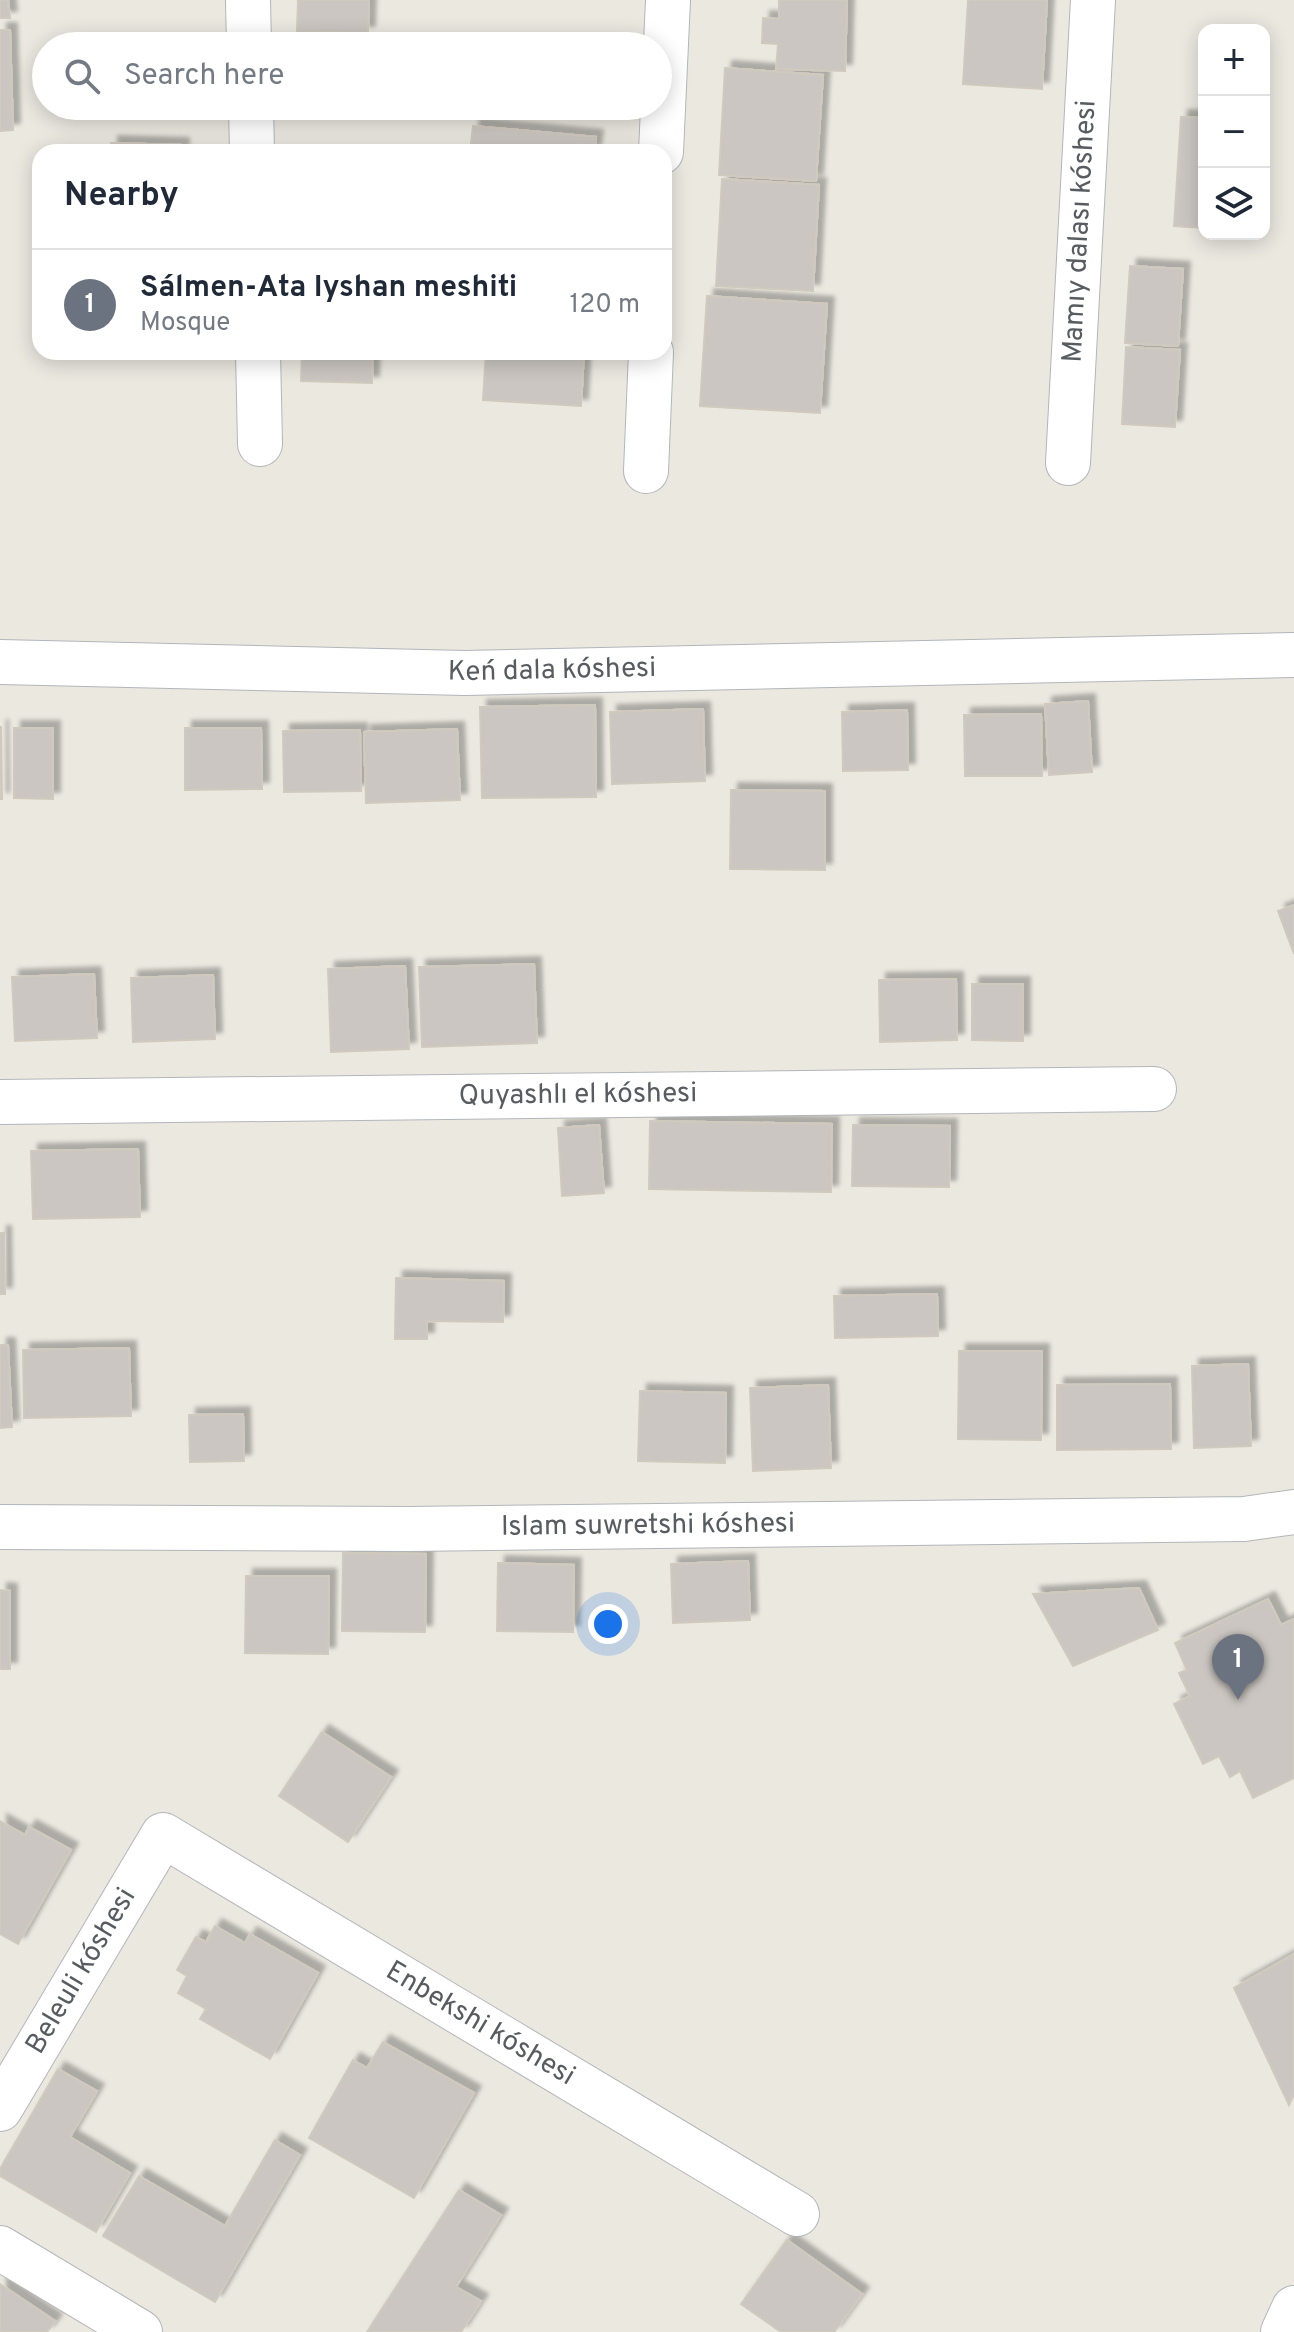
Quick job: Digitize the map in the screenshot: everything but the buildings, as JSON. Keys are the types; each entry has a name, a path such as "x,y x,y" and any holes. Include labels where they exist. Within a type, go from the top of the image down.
{"street":[{"path":"248,0 249,32"},
{"path":"667,32 668,0"},
{"name":"Mamıy dalası kóshesi","path":"1068,463 1093,0"},
{"path":"251,120 252,144"},
{"path":"661,144 662,120"},
{"path":"258,360 260,444"},
{"path":"646,471 651,360"},
{"name":"Keń dala kóshesi","path":"0,662 465,673 1294,655"},
{"name":"Quyashlı el kóshesi","path":"0,1102 1154,1089"},
{"name":"Islam suwretshi kóshesi","path":"0,1527 550,1528 1244,1519 1294,1512"},
{"name":"Beleuli kóshesi","path":"0,2109 163,1835"},
{"name":"Enbekshi kóshesi","path":"163,1835 797,2214"},
{"path":"0,2248 140,2332"},
{"path":"1283,2332 1294,2308"}],"place":[{"name":"Sálmen-Ata Iyshan meshiti","path":"1238,1700"}]}
